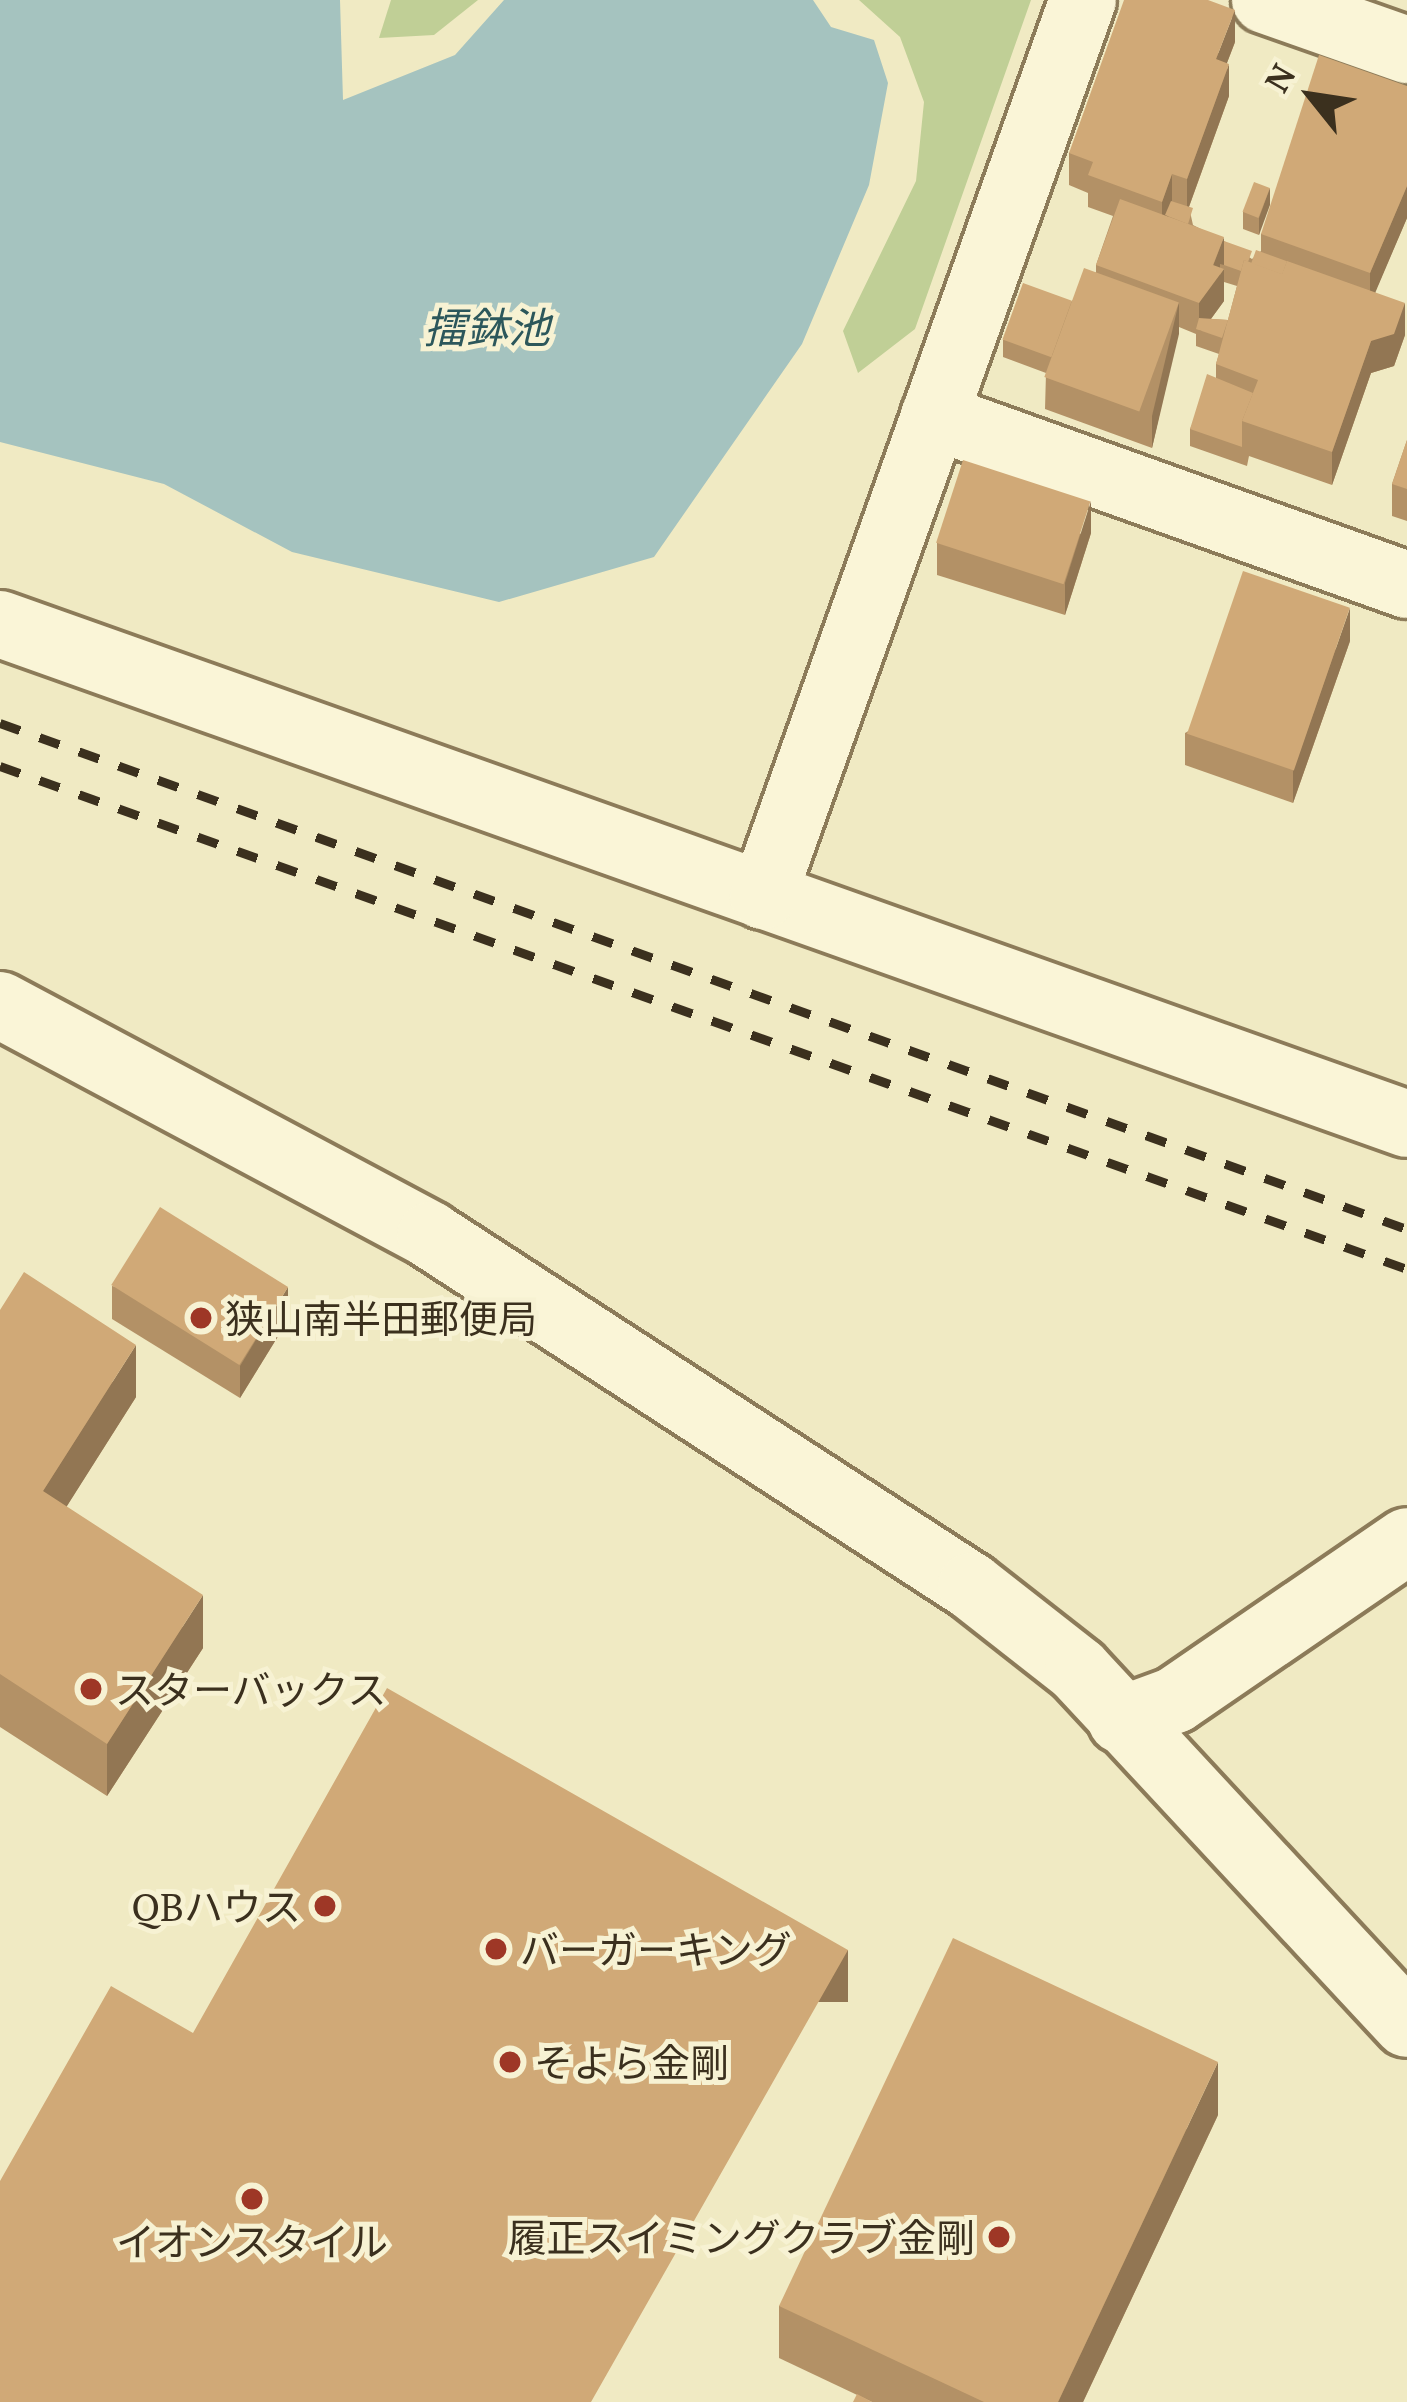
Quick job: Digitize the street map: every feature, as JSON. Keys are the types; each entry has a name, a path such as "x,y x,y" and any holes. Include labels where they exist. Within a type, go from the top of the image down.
{"street":[{"path":"763,896 1083,0"},
{"path":"1265,0 1407,50"},
{"path":"934,416 1407,585"},
{"path":"0,624 1407,1124"},
{"path":"0,1005 430,1234 971,1586 1078,1670 1407,2024"},
{"path":"1121,1720 1175,1700 1407,1540"}],"green space":[{"path":"391,0 478,0 434,35 379,38"},
{"path":"859,0 1031,0 915,329 858,373 843,331 916,181 924,102 900,37"}],"water":[{"name":"擂鉢池","path":"0,0 340,0 343,100 455,55 504,0 813,0 831,27 874,40 888,83 869,185 802,344 654,557 499,602 292,552 164,484 0,442"}],"building":[{"path":"1124,0 1208,0 1235,10 1216,59 1229,64 1187,179 1172,174 1162,202 1088,175 1093,162 1069,153"},
{"path":"1319,55 1407,86 1407,186 1370,273 1261,234"},
{"path":"1254,182 1270,188 1258,218 1243,212"},
{"path":"1120,199 1224,237 1213,265 1224,269 1199,303 1096,265"},
{"path":"1171,201 1193,208 1188,224 1165,215"},
{"path":"1224,241 1252,251 1241,271 1224,265"},
{"path":"1256,250 1287,261 1282,274 1251,263"},
{"path":"1244,260 1282,274 1287,261 1405,303 1394,334 1371,341 1332,452 1242,421 1258,380 1216,364"},
{"path":"1084,268 1179,303 1139,412 1044,377"},
{"path":"1023,283 1072,301 1051,357 1002,339"},
{"path":"1199,318 1228,320 1222,338 1196,329"},
{"path":"1207,374 1253,393 1242,421 1242,447 1190,429"},
{"path":"1407,440 1407,489 1392,484"},
{"path":"963,460 1090,501 1064,584 936,543"},
{"path":"1243,571 1350,608 1294,770 1187,734"},
{"path":"160,1207 288,1287 239,1365 111,1285"},
{"path":"24,1272 136,1345 43,1491 203,1595 107,1744 0,1674 0,1310"},
{"name":"そよら金剛","path":"387,1688 848,1950 591,2402 0,2402 0,2181 111,1986 193,2033"},
{"name":"履正スイミングクラブ金剛","path":"953,1938 1218,2062 1058,2402 984,2402 779,2306"}],"railway":[{"path":"0,723 1407,1229"},
{"path":"0,766 1407,1269"}],"place":[{"name":"狭山南半田郵便局","path":"201,1318"},
{"name":"スターバックス","path":"91,1689"},
{"name":"QBハウス","path":"325,1906"},
{"name":"バーガーキング","path":"496,1949"},
{"name":"そよら金剛","path":"510,2062"},
{"name":"イオンスタイル","path":"252,2199"},
{"name":"履正スイミングクラブ金剛","path":"999,2237"}]}
